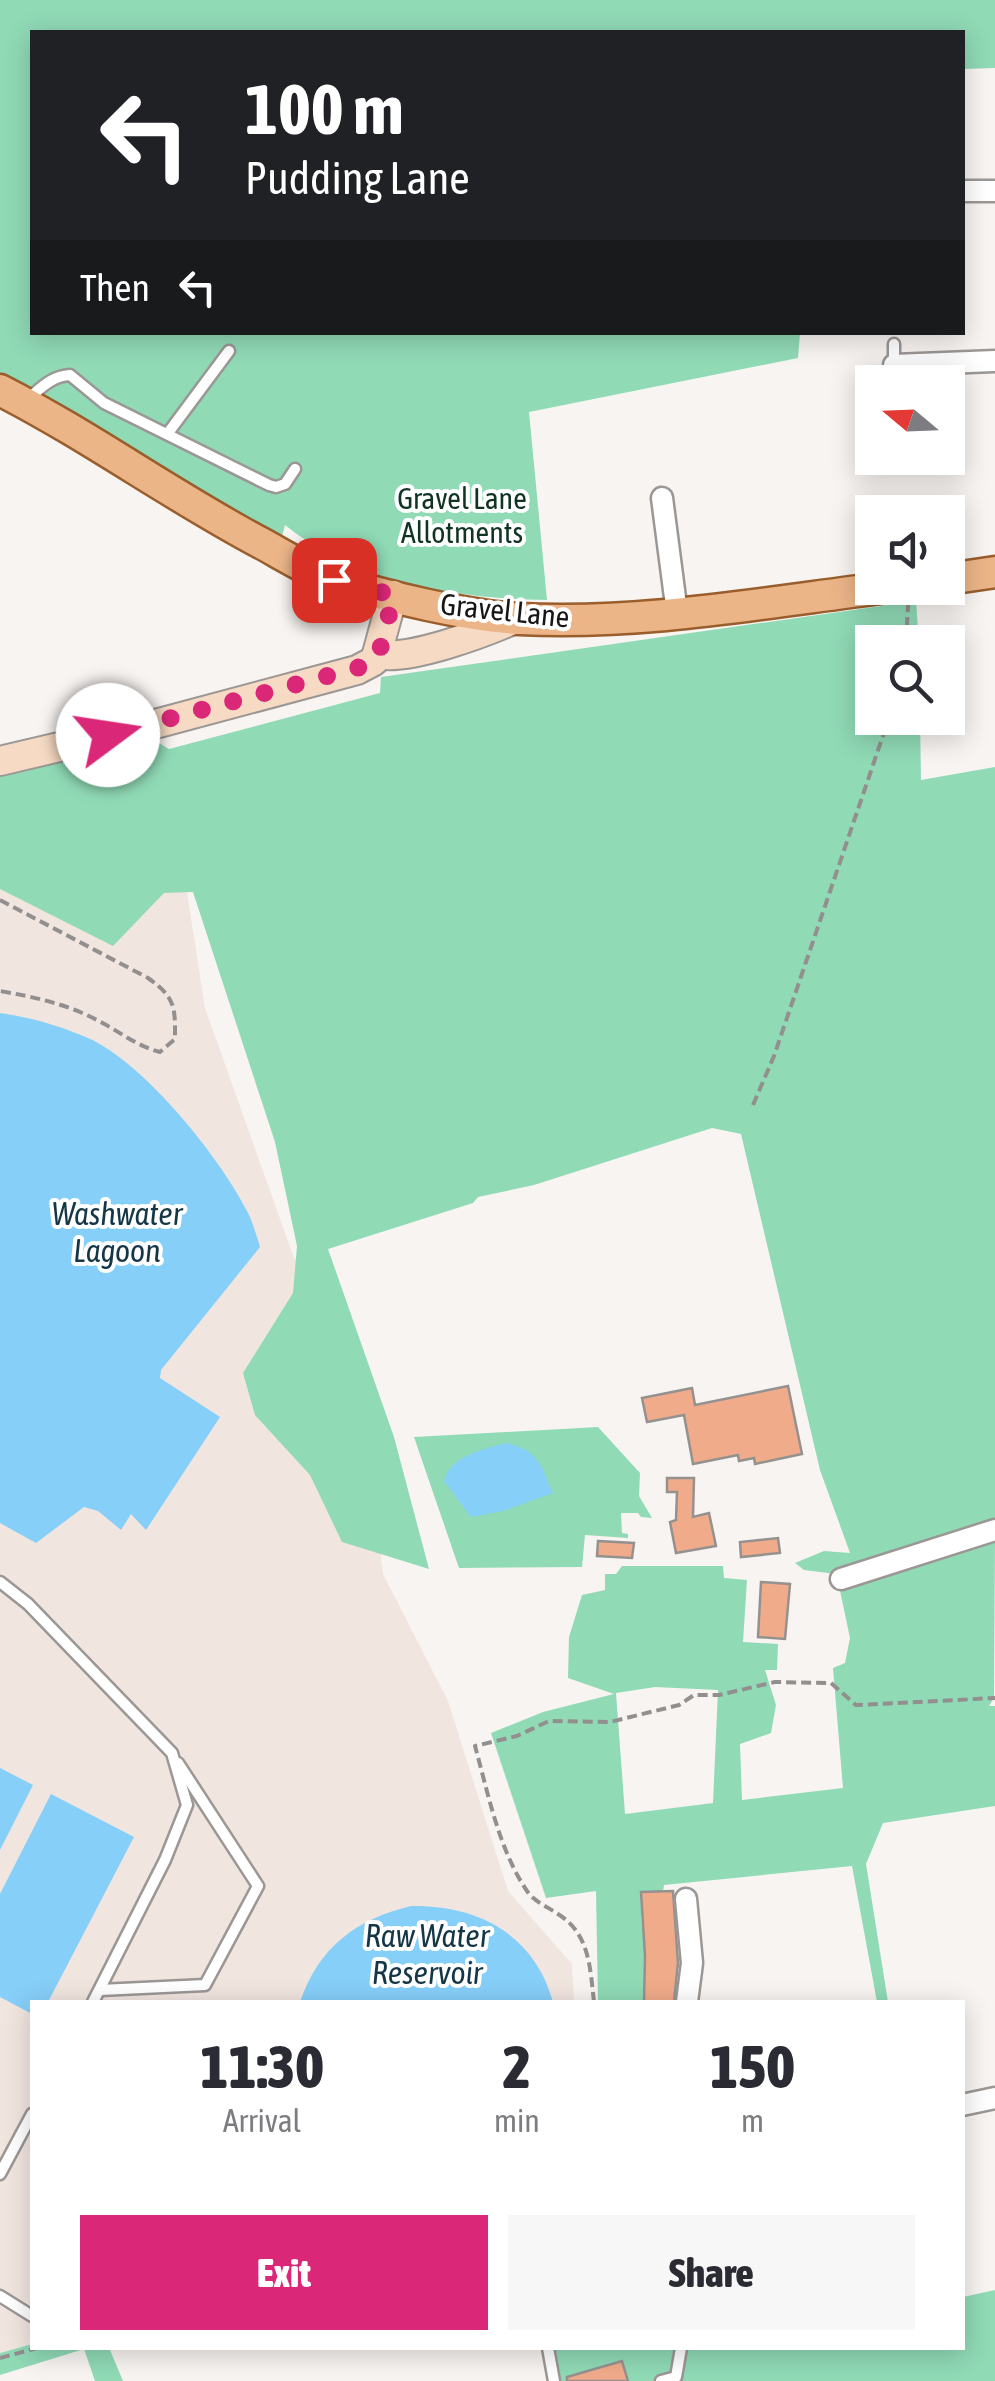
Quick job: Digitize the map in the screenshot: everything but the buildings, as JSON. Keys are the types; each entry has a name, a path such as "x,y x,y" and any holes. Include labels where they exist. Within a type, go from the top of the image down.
{"main road":[{"name":"Gravel Lane","path":"12,396 268,547 334,580 393,595 515,619 576,620 678,613 855,591"},
{"path":"965,576 995,572"}],"street":[{"path":"965,191 995,191"},
{"path":"894,364 995,360"},
{"path":"662,498 678,613"},
{"path":"0,760 357,670 377,654 393,595"},
{"path":"377,654 398,655 478,635 515,619"},
{"path":"841,1579 995,1530"},
{"path":"686,1899 692,1963 687,2000"},
{"path":"965,2105 995,2098"}],"lane":[{"path":"168,433 228,351"},
{"path":"12,396 70,374 104,403 276,487 285,484 295,469"},
{"path":"0,1582 28,1604 172,1753 258,1886 205,1985 100,1990"},
{"path":"94,2000 165,1860 186,1805 172,1753"},
{"path":"0,2174 30,2118"},
{"path":"0,2296 30,2315"},
{"path":"548,2350 554,2381"},
{"path":"661,2381 676,2376 681,2350"}],"path":[{"path":"753,1105 774,1056 883,735"},
{"path":"0,900 168,992 175,1009 175,1040 160,1052 144,1048 97,1020 50,1000 0,991"},
{"path":"594,2000 589,1956 581,1936 572,1923 528,1895 512,1862 475,1746 516,1736 548,1722 610,1722 679,1705 694,1695 720,1695 774,1682 831,1683 856,1704 995,1698"},
{"path":"0,2358 30,2350"}],"shaded area":[{"path":"165,751 205,1008 294,1258 310,1270 374,1498 383,1574 448,1701 508,1891 572,1964 574,2000 30,2000 30,2345 0,2353 0,791"}],"green space":[{"name":"Gravel Lane Allotments","path":"0,0 995,0 995,68 965,69 965,30 30,30 30,335 800,335 798,358 529,412 547,600 479,596 410,584 344,561 285,525 273,570 86,449 0,407"},
{"path":"888,605 916,605 918,625 855,625 855,735 920,735 921,780 995,767 995,1523 836,1574 804,1570 795,1563 824,1551 850,1553 820,1470 741,1134 712,1128 534,1185 478,1197 473,1203 328,1249 394,1437 429,1569 342,1542 310,1475 255,1415 243,1373 293,1293 297,1246 275,1142 193,892 164,893 113,946 0,889 0,773 147,736 169,749 380,693 381,677"},
{"path":"598,1427 640,1473 639,1496 652,1518 621,1513 622,1533 628,1534 628,1538 585,1535 582,1567 459,1568 414,1437"},
{"path":"995,1536 994,1698 989,1706 995,1706 995,1806 883,1823 866,1864 888,2000 877,2000 852,1866 664,1885 663,1891 641,1892 641,1908 657,1908 641,1911 645,1928 644,2000 598,2000 596,1891 546,1898 491,1733 543,1712 614,1694 568,1678 569,1637 582,1595 605,1590 605,1574 616,1574 622,1566 723,1566 724,1578 747,1580 743,1642 778,1644 777,1670 765,1670 776,1705 771,1733 740,1744 742,1800 843,1788 833,1668 845,1663 850,1638 839,1586","holes":["655,1687 718,1690 713,1803 625,1814 616,1693"]},
{"path":"995,2290 995,2381 558,2381 554,2350 965,2350 965,2297"},
{"path":"30,2345 30,2350 81,2350 0,2375 0,2353"},
{"path":"84,2350 110,2350 123,2381 95,2381"}],"water":[{"name":"Washwater Lagoon","path":"0,1013 45,1022 88,1038 133,1068 178,1113 218,1164 247,1211 260,1247 161,1370 160,1378 220,1417 146,1530 131,1514 121,1530 98,1511 84,1507 36,1543 0,1523"},
{"path":"506,1443 532,1454 553,1493 503,1511 471,1517 444,1481 447,1472 469,1455"},
{"path":"0,1768 33,1785 0,1850"},
{"path":"51,1794 134,1837 49,2000 30,2000 30,2013 0,1997 0,1894"},
{"name":"Raw Water Reservoir","path":"411,1906 436,1907 459,1911 500,1928 532,1958 552,2000 301,2000 329,1951 356,1928"}],"route":[{"path":"108,735 368,665 384,638 393,595 334,580"}]}
